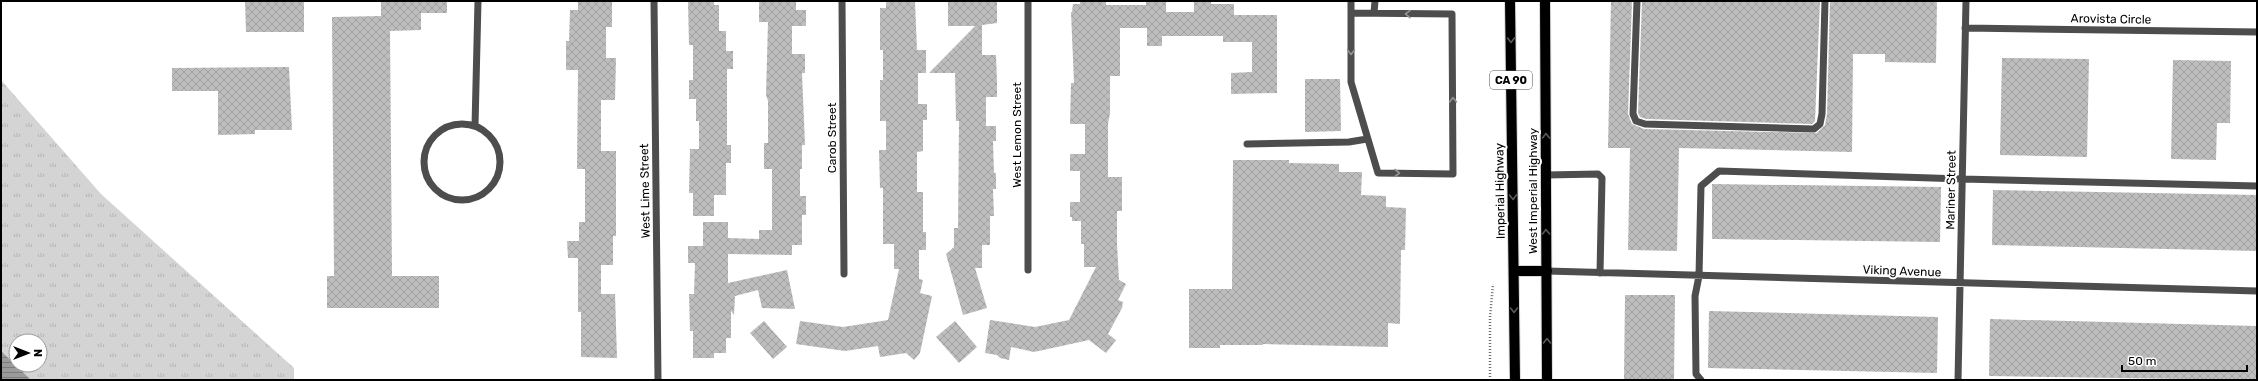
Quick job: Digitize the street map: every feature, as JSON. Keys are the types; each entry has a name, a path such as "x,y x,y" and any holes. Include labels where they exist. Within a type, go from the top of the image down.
{"main road":[{"name":"Imperial Highway","path":"1510,1 1515,380"},
{"name":"West Imperial Highway","path":"1545,1 1547,380"},
{"path":"1514,271 1547,272"}],"street":[{"path":"475,126 478,1"},
{"name":"West Lime Street","path":"654,1 658,380"},
{"name":"Carob Street","path":"842,1 844,274"},
{"name":"West Lemon Street","path":"1028,1 1028,270"},
{"path":"1351,1 1351,13 1351,82 1378,173 1453,174 1452,14 1351,13"},
{"path":"1374,13 1375,1"},
{"path":"1637,1 1633,114 1636,121 1645,124 1814,129 1820,124 1822,114 1825,1"},
{"name":"Mariner Street","path":"1958,380 1966,1"},
{"name":"Arovista Circle","path":"1965,28 2257,32"},
{"path":"463,124 475,126 486,132 494,142 499,153 500,166 497,178 490,188 480,196 468,200 455,199 443,195 434,187 427,176 424,164 426,152 431,140 440,131 451,126 463,124"},
{"path":"1247,144 1349,142 1367,139"},
{"path":"1701,380 1696,374 1695,296 1699,276 1701,186 1719,171 1962,179 2257,186"},
{"path":"1546,175 1598,174 1602,178 1600,273"},
{"name":"Viking Avenue","path":"1547,272 2257,291"}],"path":[{"path":"1490,380 1490,317 1493,284"}],"green space":[{"path":"1,80 101,194 294,368 294,380 1,380"}],"shaded area":[{"path":"1,351 8,358 8,373 24,373 31,380 1,380"}],"building":[{"path":"245,1 304,1 304,32 246,32"},
{"path":"381,1 447,1 447,13 421,13 421,30 390,31 392,276 439,276 439,308 327,308 327,276 334,276 332,17 381,16"},
{"path":"578,1 612,1 612,27 606,27 606,58 616,58 615,100 601,100 601,151 616,151 616,236 613,236 613,265 601,265 601,294 615,294 617,358 581,357 581,312 578,312 578,258 568,258 567,241 579,241 579,222 585,222 585,169 577,169 578,70 566,70 566,41 569,41 570,10 578,10"},
{"path":"688,1 714,1 714,5 719,5 719,31 726,31 726,51 733,51 733,69 727,69 727,145 731,145 731,163 726,163 726,195 714,195 714,216 693,216 693,193 689,193 690,149 699,149 699,121 696,121 696,99 689,99 689,80 693,80 693,45 689,45"},
{"path":"796,1 796,10 806,10 806,26 792,26 792,54 805,54 805,73 802,73 805,145 802,145 800,196 806,196 806,215 802,215 802,245 792,245 792,255 728,254 728,283 787,270 795,309 762,308 758,290 735,296 734,315 731,311 731,338 726,338 726,353 714,353 714,358 693,358 693,331 690,331 689,294 694,294 695,263 688,263 688,246 703,246 703,222 728,222 728,238 759,239 759,230 772,230 772,169 764,169 764,143 768,143 768,101 766,95 768,22 759,22 759,2"},
{"path":"886,1 915,2 917,50 926,50 926,73 918,73 918,104 927,104 927,120 923,120 923,151 917,152 917,192 923,192 923,232 926,232 926,250 919,250 919,279 923,280 920,293 932,296 920,353 914,360 906,353 880,357 878,346 845,351 796,344 800,321 843,327 888,320 899,269 894,269 894,244 883,244 883,188 880,188 879,150 886,150 886,121 880,121 880,80 883,80 883,50 880,50 880,8 886,8"},
{"path":"948,1 997,1 997,23 982,25 982,55 996,55 997,82 997,97 986,97 986,126 996,126 996,141 993,141 994,173 996,173 996,189 993,189 994,216 990,216 990,245 982,245 982,268 975,268 987,308 963,315 946,254 954,247 954,228 958,228 959,121 956,121 955,73 929,73 975,26 948,26"},
{"path":"1080,1 1106,1 1106,5 1146,5 1146,1 1166,1 1166,12 1194,12 1194,1 1211,1 1211,4 1234,4 1234,15 1277,15 1277,93 1231,94 1231,73 1252,72 1252,42 1223,42 1223,36 1162,36 1162,46 1147,46 1147,28 1120,28 1120,76 1110,76 1110,113 1108,124 1108,177 1122,177 1122,211 1117,211 1117,244 1119,280 1126,284 1118,300 1123,302 1122,308 1108,334 1116,340 1106,353 1089,340 1034,352 1011,347 1009,360 1000,358 997,355 985,353 990,320 1035,327 1069,320 1096,267 1084,267 1084,244 1081,244 1081,221 1072,221 1072,217 1070,217 1070,202 1080,202 1080,171 1070,171 1070,154 1085,154 1085,124 1070,124 1071,83 1074,83 1071,12 1073,4 1080,4"},
{"path":"1611,1 1632,1 1628,114 1632,124 1644,129 1817,133 1825,125 1827,114 1830,1 1937,1 1936,63 1885,62 1885,54 1853,54 1852,152 1679,148 1677,251 1628,250 1630,148 1608,148"},
{"path":"1642,1 1820,1 1815,121 1812,124 1646,119 1640,117 1638,113"},
{"path":"2002,58 2089,59 2087,157 2000,155"},
{"path":"2173,60 2231,61 2230,123 2217,123 2216,160 2171,159"},
{"path":"289,67 292,130 255,130 255,134 218,135 218,91 172,91 172,68"},
{"path":"1305,79 1340,79 1341,131 1305,132"},
{"path":"1233,160 1289,160 1289,163 1339,164 1339,172 1362,172 1361,195 1386,196 1386,207 1406,208 1405,250 1401,250 1400,324 1388,323 1388,347 1263,344 1220,345 1220,348 1189,348 1189,289 1232,289"},
{"path":"1712,184 1941,187 1940,242 1712,239"},
{"path":"1993,190 2257,195 2257,251 1992,245"},
{"path":"1625,295 1675,295 1674,380 1624,380"},
{"path":"1709,311 1938,317 1937,373 1708,368"},
{"path":"1990,319 2257,326 2257,380 1989,376"},
{"path":"764,321 787,347 773,359 750,333"},
{"path":"955,321 977,347 959,363 936,337"}]}
